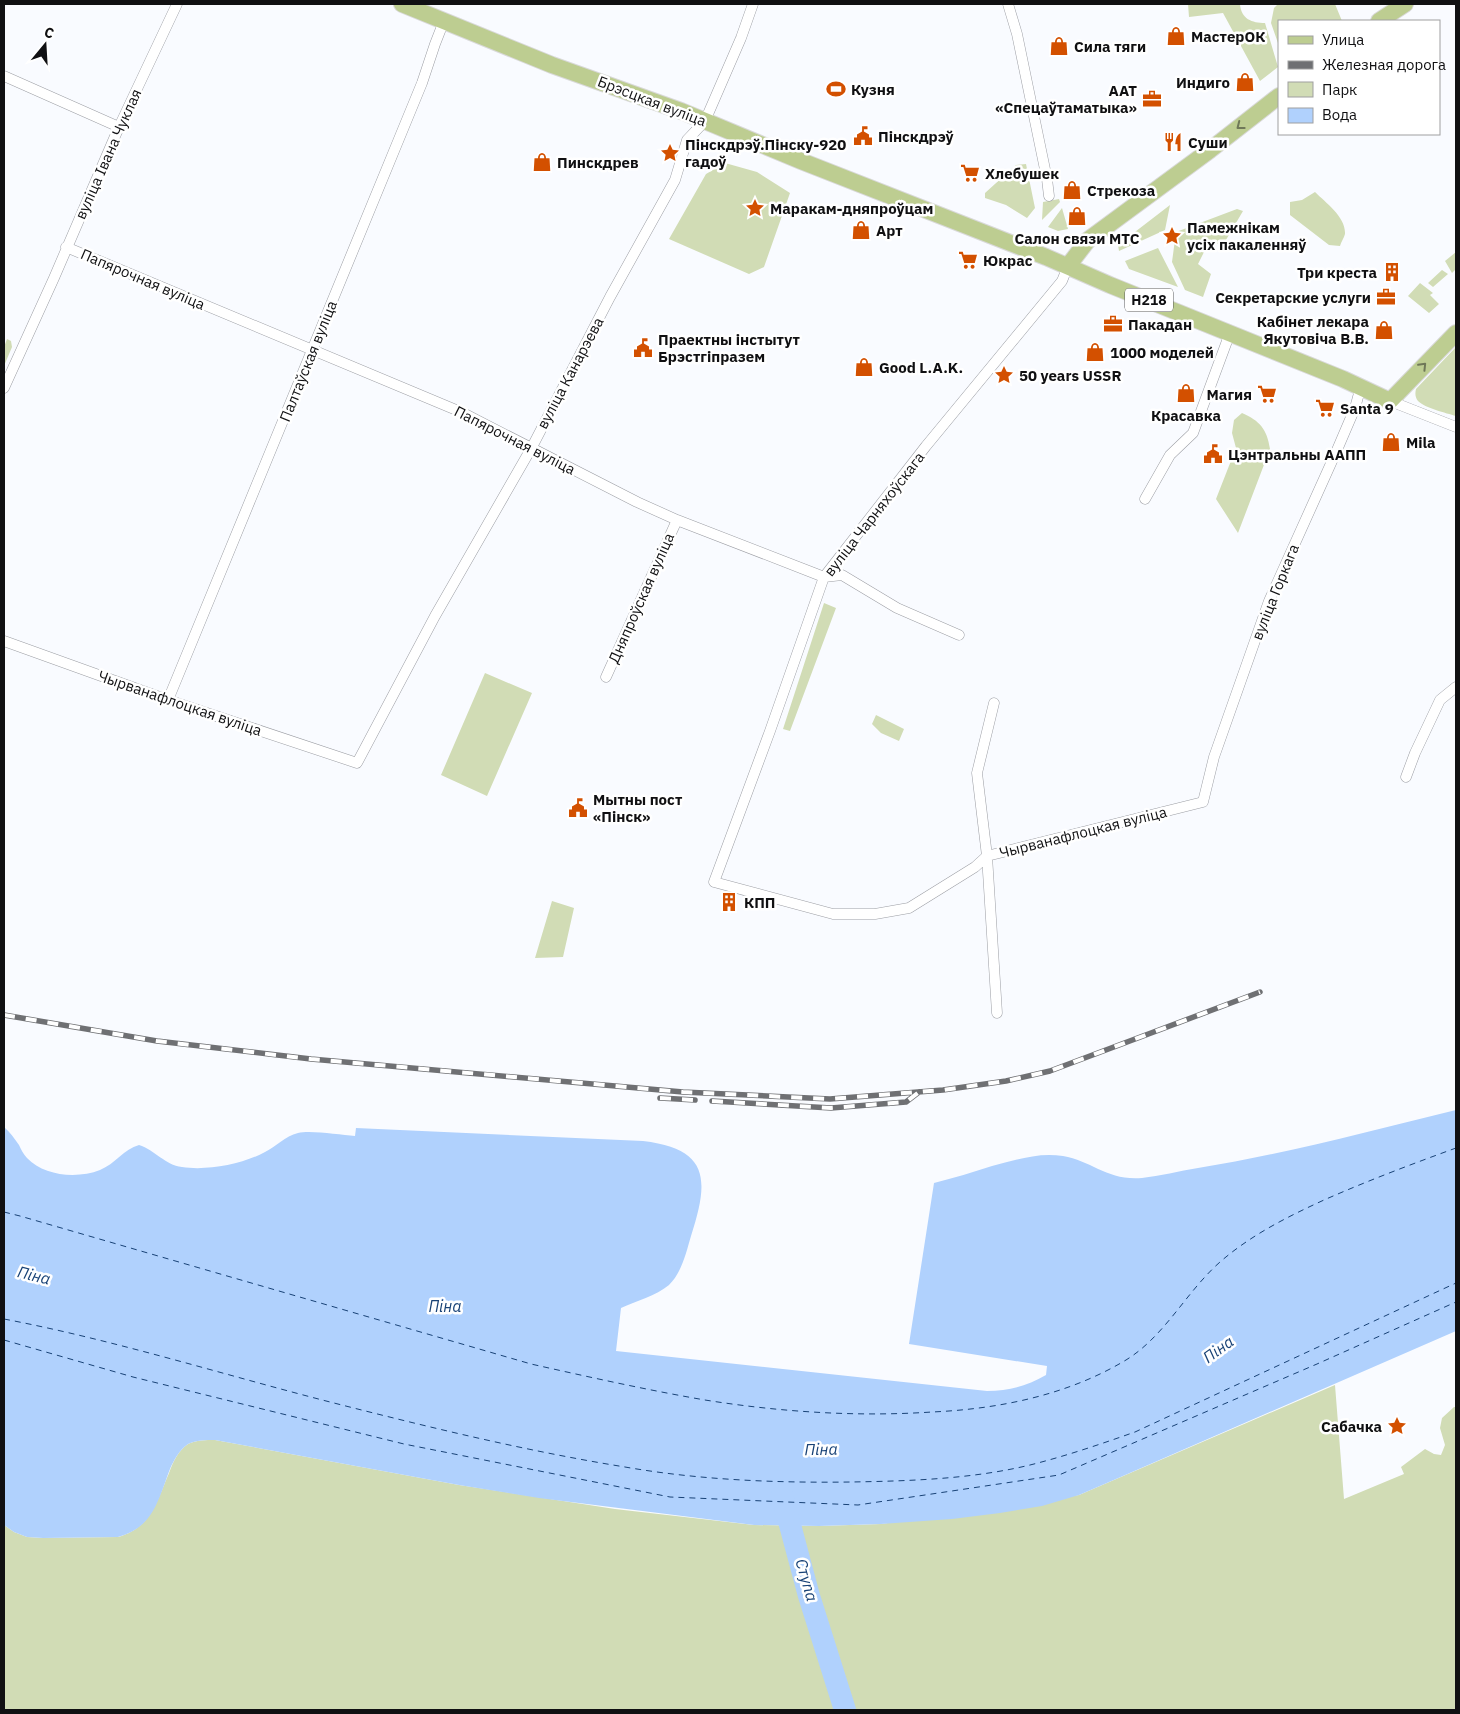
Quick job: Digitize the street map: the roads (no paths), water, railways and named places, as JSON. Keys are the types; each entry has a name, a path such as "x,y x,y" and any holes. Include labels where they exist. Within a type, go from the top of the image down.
{"main road":[{"name":"Брэсцкая вуліца","path":"402,4 552,65 705,121 1068,266 1361,386 1390,401"},
{"path":"1380,20 1397,6"},
{"path":"1068,266 1088,240 1210,150 1278,97"},
{"path":"1390,401 1456,333"}],"street":[{"name":"вуліца Івана Чуклая","path":"4,388 119,127 177,4"},
{"name":"вуліца Канарэева","path":"357,763 436,616 532,447 610,297 674,180 687,140 705,121 754,4"},
{"path":"1008,4 1017,34 1048,178 1049,196"},
{"name":"Палтаўская вуліца","path":"168,700 422,83 444,21"},
{"path":"4,76 119,127"},
{"name":"Папярочная вуліца","path":"66,247 461,412 637,502 677,520 824,576 842,575 897,608 959,635"},
{"name":"вуліца Чарняхоўскага","path":"714,882 824,576 932,438 1062,281 1068,266"},
{"path":"1145,499 1170,455 1193,434 1230,333"},
{"name":"вуліца Горкага","path":"1203,802 1214,757 1269,602 1355,408 1361,386"},
{"name":"Брэсцкая вуліца","path":"1390,401 1456,427"},
{"name":"Дняпроўская вуліца","path":"606,677 677,520"},
{"name":"Чырванафлоцкая вуліца","path":"4,641 168,700 357,763"},
{"path":"1406,777 1415,752 1440,700 1456,687"},
{"path":"994,703 977,773 987,856 996,1013"},
{"name":"Чырванафлоцкая вуліца","path":"714,882 833,914 875,914 908,908 939,891 975,867 987,856 1203,802"}],"water":[{"name":"Піна","path":"1456,1110 1456,1331 1079,1495 1042,1506 952,1519 881,1524 819,1526 754,1525 539,1498 208,1440 188,1444 179,1452 153,1511 140,1527 118,1537 27,1537 14,1532 4,1525 4,1127 14,1138 22,1152 34,1164 52,1172 71,1175 100,1170 139,1145 176,1166 202,1168 225,1166 246,1160 269,1150 298,1133 318,1132 355,1136 356,1128 643,1141 665,1145 681,1151 692,1160 699,1170 701,1199 697,1216 683,1262 669,1285 646,1298 621,1308 616,1351 987,1391 1010,1389 1032,1382 1046,1375 1047,1366 909,1344 934,1183 1010,1161 1045,1155 1063,1156 1119,1177 1142,1178 1295,1149"}],"waterway":[{"name":"Ступа","path":"782,1495 809,1596 845,1710"}],"railway":[{"path":"4,1015 157,1041 311,1059 683,1092 830,1099 943,1090 1006,1081 1050,1071 1260,992"},
{"path":"712,1101 831,1108 906,1102 919,1092"},
{"path":"660,1098 695,1100"}],"place":[{"name":"МастерОК","path":"1176,36"},
{"name":"Сила тяги","path":"1059,46"},
{"name":"Индиго","path":"1245,82"},
{"name":"Кузня","path":"836,89"},
{"name":"ААТ «Спецаўтаматыка»","path":"1152,99"},
{"name":"Пінскдрэў","path":"863,136"},
{"name":"Суши","path":"1173,142"},
{"name":"Пінскдрэў.Пінску-920 гадоў","path":"670,153"},
{"name":"Пинскдрев","path":"542,162"},
{"name":"Хлебушек","path":"970,173"},
{"name":"Стрекоза","path":"1072,190"},
{"name":"Маракам-дняпроўцам","path":"755,208"},
{"name":"Салон связи МТС","path":"1077,216"},
{"name":"Арт","path":"861,230"},
{"name":"Памежнікам усіх пакаленняў","path":"1172,236"},
{"name":"Юкрас","path":"968,260"},
{"name":"Три креста","path":"1392,272"},
{"name":"Секретарские услуги","path":"1386,297"},
{"name":"Пакадан","path":"1113,324"},
{"name":"Кабінет лекара Якутовіча В.В.","path":"1384,330"},
{"name":"Праектны інстытут Брэстгіпразем","path":"643,348"},
{"name":"1000 моделей","path":"1095,352"},
{"name":"Good L.A.K.","path":"864,367"},
{"name":"50 years USSR","path":"1004,375"},
{"name":"Красавка","path":"1186,393"},
{"name":"Магия","path":"1267,394"},
{"name":"Santa 9","path":"1325,408"},
{"name":"Mila","path":"1391,442"},
{"name":"Цэнтральны ААПП","path":"1213,454"},
{"name":"Мытны пост «Пінск»","path":"578,808"},
{"name":"КПП","path":"729,902"},
{"name":"Сабачка","path":"1397,1426"}]}
